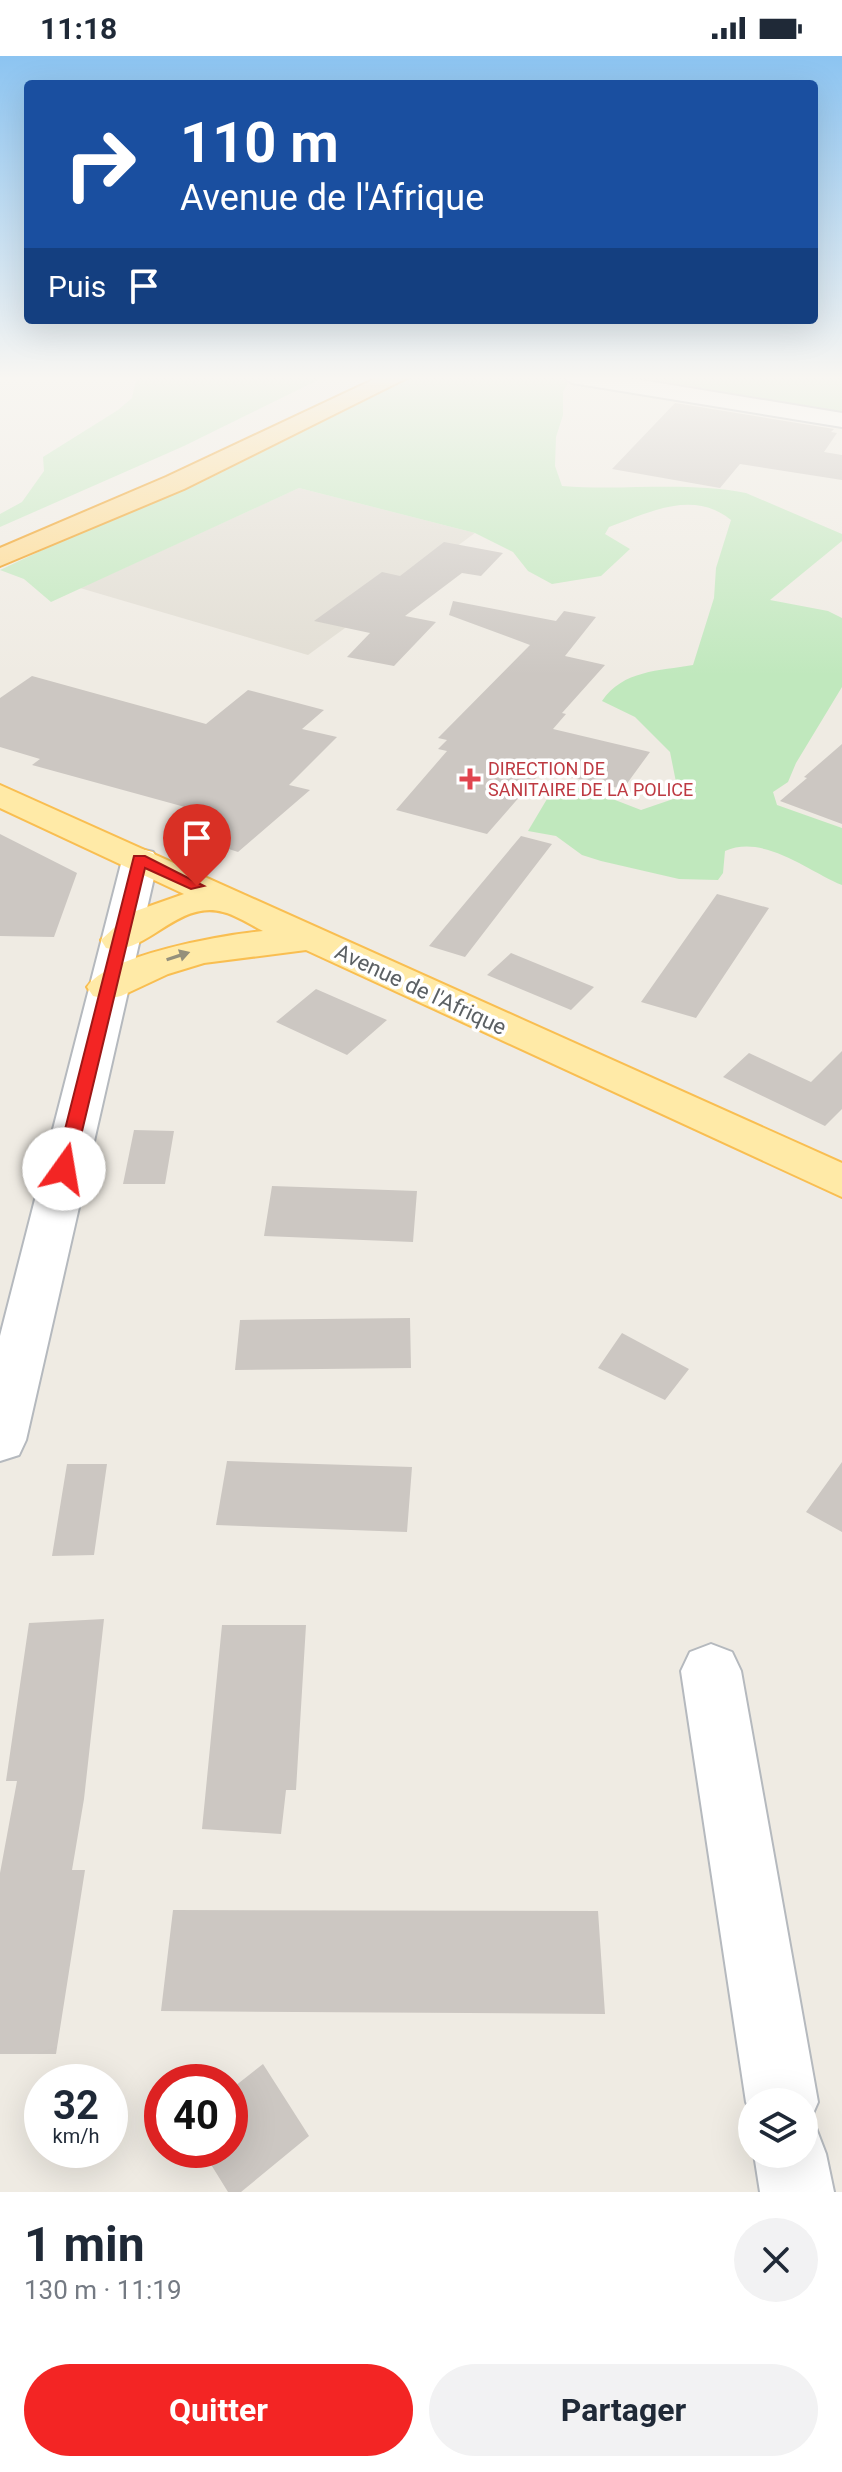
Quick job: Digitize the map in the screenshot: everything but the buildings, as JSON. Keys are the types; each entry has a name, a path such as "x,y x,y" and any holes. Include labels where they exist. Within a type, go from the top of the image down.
{"highway":[{"path":"0,540 154,476"},
{"path":"0,558 173,476"}],"main road":[{"name":"Avenue de l'Afrique","path":"0,795 842,1181"},
{"path":"120,940 144,920 174,905 225,899"},
{"path":"107,987 157,963 208,948 310,938"}],"street":[{"path":"0,1440 140,860"},
{"path":"711,1671 780,2088"},
{"path":"793,2168 797,2192"}],"shaded area":[{"path":"299,488 475,533 308,655 80,588"}],"green space":[{"path":"41,476 117,476 0,527 0,514 22,502"},
{"path":"200,476 558,476 562,486 677,487 746,493 842,534 842,541 770,600 828,611 842,618 842,687 796,763 788,782 773,792 777,805 842,828 842,885 785,856 755,847 725,851 723,873 718,880 679,879 582,855 556,836 528,831 547,799 560,787 584,788 641,810 679,797 670,752 635,717 602,701 620,683 631,678 693,665 714,598 716,568 731,520 716,511 701,506 670,507 609,527 605,534 630,549 601,576 552,584 528,571 513,552 475,533 299,488 51,602 24,579 0,570"}],"place":[{"name":"DIRECTION DE SANITAIRE DE LA POLICE","path":"470,779"}],"route":[{"path":"64,1169 140,860 197,886"}]}
